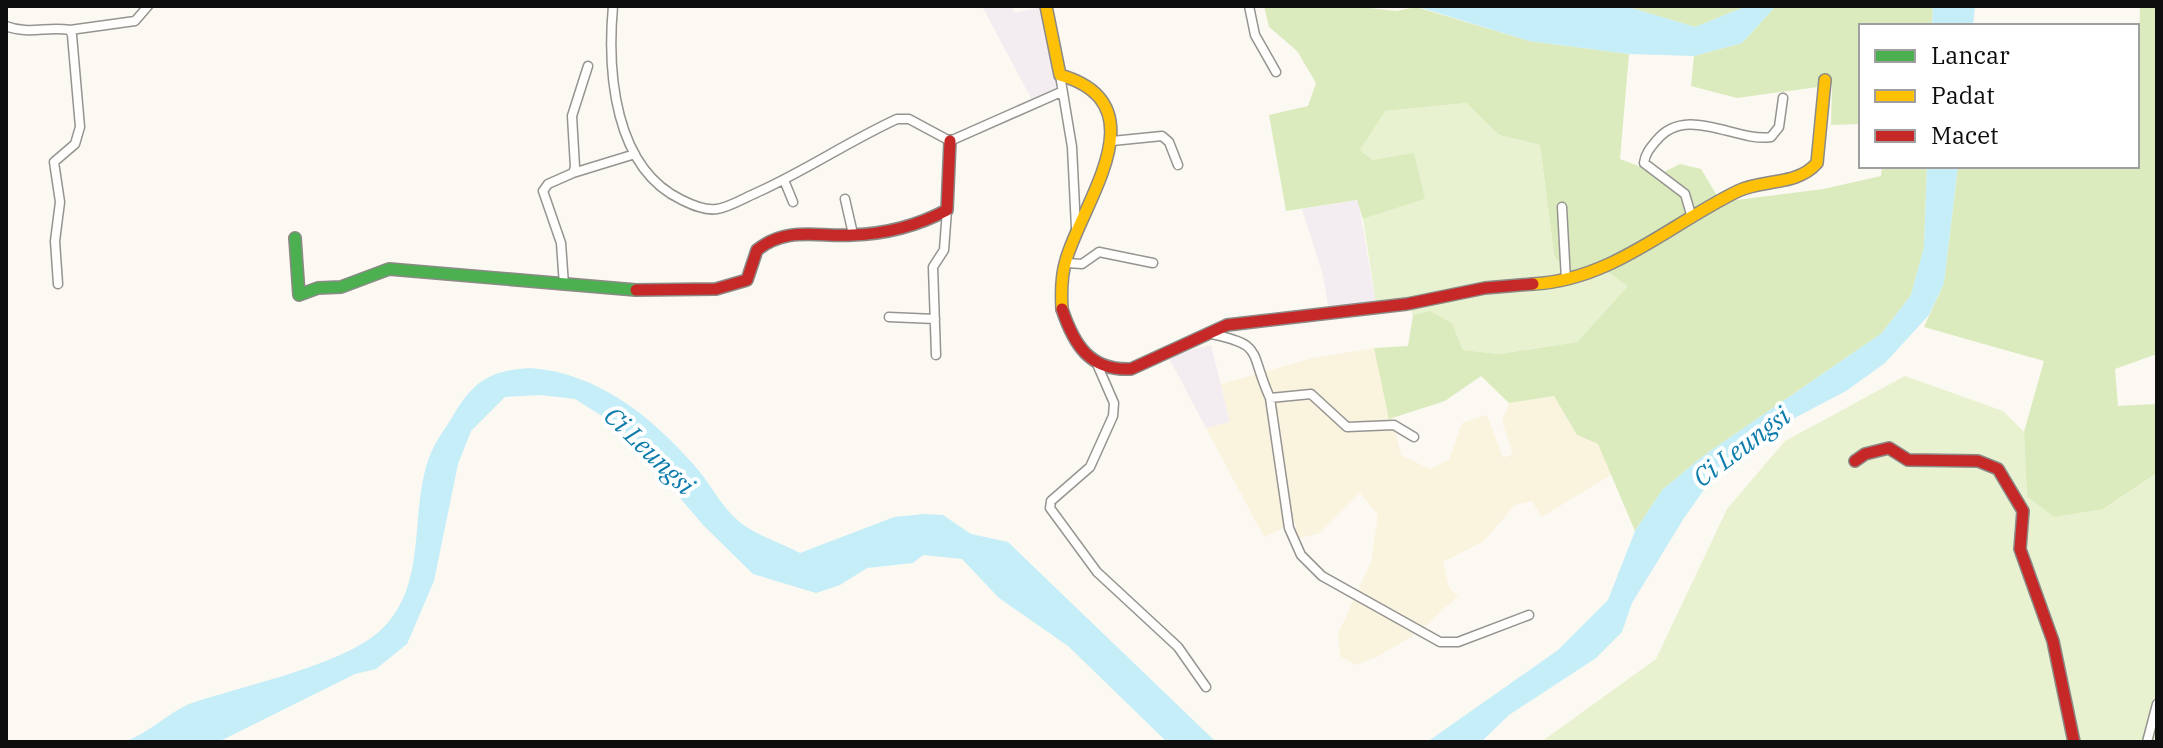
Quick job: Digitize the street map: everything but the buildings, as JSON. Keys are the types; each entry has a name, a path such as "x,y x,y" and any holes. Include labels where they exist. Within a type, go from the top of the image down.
{"street":[{"path":"6,26 26,32 70,30 135,21 148,6"},
{"path":"613,6 609,50 622,120 635,154 644,172 663,190 708,209 724,207 784,180 901,117 950,141 1061,92"},
{"path":"1046,6 1072,147 1076,228"},
{"path":"1249,6 1255,35 1276,72"},
{"path":"58,284 55,241 60,202 54,162 75,144 80,127 78,77 70,30"},
{"path":"573,173 577,158 572,116 588,66"},
{"path":"1060,75 1076,79 1102,101 1111,124 1112,141 1076,228 1060,293 1064,321 1079,347 1097,364 1114,403 1113,416 1090,467 1051,501 1050,508 1081,545 1097,572 1178,647 1206,687"},
{"path":"1097,364 1118,370 1133,369 1206,333 1236,323 1410,303 1498,286 1582,276 1753,185 1797,177 1813,169 1817,163 1825,80"},
{"path":"1692,218 1685,194 1646,167 1644,156 1658,138 1677,128 1696,125 1771,137 1779,127 1783,98"},
{"path":"1112,141 1162,136 1169,142 1178,165"},
{"path":"936,355 933,267 944,250 950,141"},
{"path":"564,285 561,243 543,191 548,184 573,173 635,154"},
{"path":"784,180 793,202"},
{"path":"845,199 853,234"},
{"path":"1562,207 1566,280"},
{"path":"295,238 299,295 318,288 341,287 389,269 634,290 725,288 747,280 757,250 773,239 795,231 825,236 890,231 927,221 947,210"},
{"path":"1067,263 1082,264 1099,252 1153,263"},
{"path":"889,317 935,319"},
{"path":"1206,333 1240,340 1249,346 1270,398 1289,528 1301,555 1322,576 1440,642 1458,642 1529,615"},
{"path":"1270,398 1311,394 1347,427 1394,425 1414,437"},
{"path":"1855,461 1865,454 1889,448 1908,460 1978,461 1998,469 2023,511 2020,549 2053,641 2074,742"},
{"path":"2147,742 2157,704"}],"shaded area":[{"path":"982,6 1012,6 1014,13 1043,7 1059,79 1054,92 1033,102"},
{"path":"1358,200 1377,310 1329,311 1323,275 1302,209"},
{"path":"1211,345 1230,422 1206,428 1168,356"},
{"path":"1374,348 1401,455 1430,469 1449,460 1462,423 1487,415 1503,458 1513,454 1502,421 1509,403 1554,396 1577,435 1598,444 1612,474 1542,517 1532,501 1515,505 1484,541 1443,562 1449,587 1458,596 1420,631 1377,657 1355,665 1340,656 1338,634 1371,562 1378,515 1360,493 1320,533 1297,539 1295,522 1264,537 1206,428 1230,422 1221,384 1313,358"}],"green space":[{"path":"1264,6 1350,6 1397,11 1416,7 1529,41 1629,54 1620,159 1660,174 1680,164 1701,169 1721,202 1823,189 1881,176 1882,168 1927,168 1924,247 1911,295 1882,333 1703,456 1662,490 1635,531 1598,444 1577,435 1554,396 1509,403 1481,376 1445,401 1389,419 1374,348 1408,346 1413,315 1430,311 1452,323 1463,350 1499,354 1577,342 1628,286 1598,265 1568,273 1554,255 1540,145 1499,135 1466,103 1385,111 1360,150 1373,160 1414,153 1425,199 1363,219 1357,200 1286,211 1269,115 1308,106 1316,83 1297,51 1269,27"},
{"path":"1625,6 1747,6 1695,27"},
{"path":"1776,6 1933,6 1932,24 1859,24 1859,124 1831,125 1832,85 1737,98 1691,86 1694,56 1742,43"},
{"path":"2140,6 2157,6 2157,354 2115,369 2118,406 2157,404 2157,473 2103,509 2054,517 2027,496 2024,432 2044,361 1924,327 1944,283 1958,168 2139,168"},
{"path":"1466,103 1499,135 1540,145 1554,255 1598,265 1629,285 1577,342 1498,354 1463,350 1452,323 1430,312 1413,315 1409,309 1377,310 1363,219 1425,199 1360,150 1384,111"},
{"path":"1905,376 2003,411 2024,432 2027,496 2103,509 2157,473 2157,742 1541,742 1656,659 1727,509 1785,441"}],"water":[{"path":"1415,6 1625,6 1695,27 1747,6 1776,6 1742,43 1694,56 1629,54 1529,41"},
{"path":"1933,6 1975,6 1973,24 1932,24"},
{"name":"Ci Leungsi","path":"1927,168 1958,168 1944,283 1929,315 1885,363 1846,391 1772,430 1739,453 1708,484 1632,603 1622,632 1596,658 1509,715 1481,742 1427,742 1558,650 1608,600 1635,531 1662,490 1703,456 1882,333 1911,295 1924,247"},
{"name":"Ci Leungsi","path":"531,368 578,378 621,400 677,447 737,520 758,534 800,553 894,517 924,514 943,515 971,534 1008,542 1216,742 1167,742 1068,646 999,598 962,559 923,555 913,563 867,568 840,585 816,593 753,574 703,525 621,428 575,399 540,395 505,397 471,431 458,464 434,581 407,644 376,669 355,674 218,742 123,742 192,703 321,663 367,640 384,627 398,609 407,589 416,546 423,479 437,442 460,404 476,386 505,371"}],"traffic: fast":[{"path":"295,238 299,295 318,288 341,287 389,269 636,290"}],"traffic: slow":[{"path":"1046,6 1060,75 1090,89 1106,108 1111,131 1098,183 1064,266 1062,309"},
{"path":"1533,284 1562,280 1615,262 1738,191 1790,179 1809,170 1817,163 1825,80"}],"traffic: jam":[{"path":"636,290 716,289 747,280 757,250 780,238 803,234 877,233 936,216 947,210 950,141"},
{"path":"1062,309 1078,344 1094,360 1105,366 1131,369 1227,325 1407,304 1485,288 1533,284"},
{"path":"1855,461 1865,454 1889,448 1908,460 1978,461 1998,469 2023,511 2020,549 2053,641 2074,742"}]}
